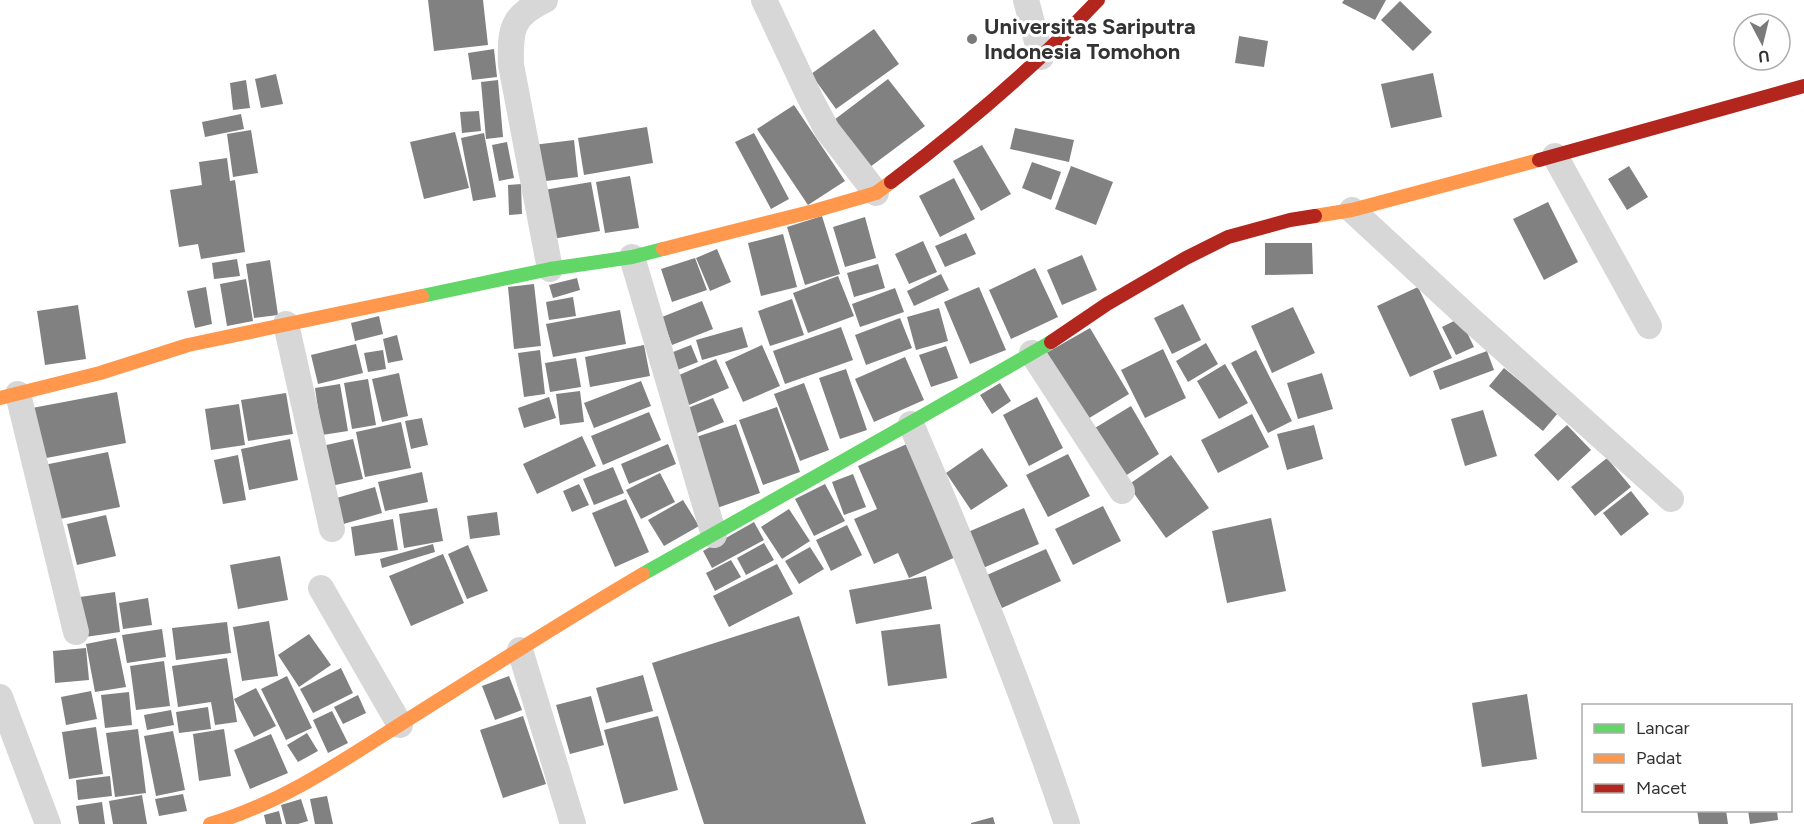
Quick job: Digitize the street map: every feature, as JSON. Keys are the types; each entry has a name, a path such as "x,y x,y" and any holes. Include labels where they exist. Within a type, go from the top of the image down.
{"street":[{"path":"545,0 525,9 516,22 510,40 511,66 550,269"},
{"path":"764,0 827,130 876,193"},
{"path":"1026,0 1041,57"},
{"path":"76,632 9,396 100,373 188,345 550,269 632,257 814,212 876,193 920,160 1041,57 1098,0"},
{"path":"210,824 240,814 315,778 590,605 857,452 911,424 1060,337 1107,304 1186,258 1228,237 1290,220 1352,210 1804,86"},
{"path":"1555,156 1649,326"},
{"path":"1352,210 1470,320 1671,499"},
{"path":"632,257 714,535"},
{"path":"286,324 332,529"},
{"path":"1032,353 1122,491"},
{"path":"911,424 1000,638 1040,741 1067,824"},
{"path":"321,588 400,725"},
{"path":"520,650 573,824"},
{"path":"0,697 48,824"}],"building":[{"path":"428,0 483,0 488,45 434,51"},
{"path":"1344,0 1386,0 1375,20 1342,3"},
{"path":"1400,1 1432,32 1413,51 1381,20"},
{"path":"874,29 899,64 836,109 811,74"},
{"path":"1239,36 1268,41 1264,67 1235,63"},
{"path":"494,49 497,77 472,80 468,53"},
{"path":"1433,73 1442,117 1391,128 1381,84"},
{"path":"276,74 283,104 261,108 255,79"},
{"path":"888,79 925,126 870,167 834,120"},
{"path":"246,80 250,108 233,110 230,83"},
{"path":"498,80 503,137 486,139 481,82"},
{"path":"794,105 845,181 808,205 757,129"},
{"path":"479,111 481,131 462,133 460,112"},
{"path":"241,114 244,129 205,137 202,122"},
{"path":"647,127 653,163 584,175 578,138"},
{"path":"1015,128 1074,140 1069,162 1010,149"},
{"path":"251,130 258,173 233,177 227,134"},
{"path":"455,132 469,188 424,199 410,142"},
{"path":"484,133 496,197 473,201 461,138"},
{"path":"754,133 789,199 771,209 735,142"},
{"path":"574,140 578,177 538,182 533,145"},
{"path":"507,142 514,178 499,181 492,145"},
{"path":"982,145 1011,194 981,211 953,161"},
{"path":"227,158 230,181 235,180 245,252 201,259 198,244 179,247 170,190 202,185 199,162"},
{"path":"1032,162 1061,172 1051,200 1022,188"},
{"path":"1071,166 1113,182 1096,225 1055,209"},
{"path":"1629,166 1648,197 1627,210 1608,179"},
{"path":"630,176 639,228 605,233 596,182"},
{"path":"954,178 975,219 940,237 919,196"},
{"path":"591,182 600,231 552,239 544,190"},
{"path":"521,184 522,214 509,215 508,185"},
{"path":"1548,202 1578,262 1544,280 1513,219"},
{"path":"822,216 840,274 805,285 787,227"},
{"path":"865,217 876,258 845,267 833,227"},
{"path":"966,233 976,254 945,267 935,246"},
{"path":"783,234 797,287 761,296 748,243"},
{"path":"923,241 937,272 909,284 895,254"},
{"path":"1265,243 1312,243 1313,274 1265,275"},
{"path":"717,249 731,282 710,291 696,258"},
{"path":"1082,255 1097,290 1062,305 1047,270"},
{"path":"695,258 707,290 672,302 661,269"},
{"path":"237,259 240,276 214,279 212,263"},
{"path":"270,260 278,315 254,318 246,264"},
{"path":"878,264 885,288 854,297 847,273"},
{"path":"1035,268 1058,317 1011,339 989,290"},
{"path":"941,274 949,290 914,306 907,291"},
{"path":"838,276 854,316 808,333 793,293"},
{"path":"577,278 580,290 553,298 549,285"},
{"path":"246,279 253,321 227,326 220,284"},
{"path":"534,284 541,346 514,349 508,287"},
{"path":"206,287 212,324 195,328 187,291"},
{"path":"979,287 1006,350 970,364 944,302"},
{"path":"1418,287 1452,358 1410,377 1377,306"},
{"path":"895,288 904,312 860,327 852,304"},
{"path":"573,297 576,316 549,320 546,302"},
{"path":"792,299 804,335 770,346 758,311"},
{"path":"702,301 713,329 672,345 662,317"},
{"path":"1183,304 1201,340 1172,354 1154,318"},
{"path":"78,305 86,359 45,365 37,311"},
{"path":"1293,307 1315,353 1272,373 1251,326"},
{"path":"939,308 948,341 916,350 907,317"},
{"path":"620,310 626,344 553,357 546,324"},
{"path":"379,316 383,334 355,341 351,323"},
{"path":"900,318 912,348 866,365 855,335"},
{"path":"1460,318 1474,347 1456,355 1442,327"},
{"path":"742,327 748,347 702,360 696,340"},
{"path":"841,327 853,360 785,384 773,351"},
{"path":"1090,328 1129,394 1081,423 1041,356"},
{"path":"397,335 403,360 388,363 383,339"},
{"path":"1206,343 1218,364 1188,382 1176,361"},
{"path":"356,344 363,373 318,384 311,355"},
{"path":"644,345 650,376 590,387 585,357"},
{"path":"691,345 698,362 675,371 668,354"},
{"path":"762,345 780,386 743,402 725,362"},
{"path":"946,346 958,378 931,387 919,355"},
{"path":"1163,349 1186,398 1145,418 1121,370"},
{"path":"383,350 386,369 368,372 364,353"},
{"path":"540,350 545,394 524,397 518,353"},
{"path":"1256,350 1292,421 1268,433 1231,363"},
{"path":"1487,351 1494,370 1440,390 1433,371"},
{"path":"905,357 924,400 874,422 855,379"},
{"path":"576,358 581,387 550,392 545,363"},
{"path":"716,359 729,388 682,408 670,379"},
{"path":"1225,364 1248,403 1219,419 1197,381"},
{"path":"1504,368 1558,413 1543,431 1489,386"},
{"path":"846,369 867,430 840,439 819,378"},
{"path":"399,373 408,416 382,422 372,379"},
{"path":"1322,373 1333,409 1298,419 1287,383"},
{"path":"368,379 376,425 352,429 344,383"},
{"path":"641,381 651,406 594,428 584,403"},
{"path":"804,383 829,450 800,461 774,394"},
{"path":"1000,383 1011,401 992,414 980,395"},
{"path":"340,384 348,431 322,435 315,388"},
{"path":"580,391 584,422 560,425 556,394"},
{"path":"117,392 126,443 41,459 32,408"},
{"path":"286,393 293,434 248,441 241,400"},
{"path":"549,397 556,418 524,428 518,408"},
{"path":"1037,397 1063,448 1029,466 1003,415"},
{"path":"713,398 724,422 690,436 680,411"},
{"path":"239,404 245,445 211,450 205,409"},
{"path":"1131,406 1159,454 1119,480 1090,431"},
{"path":"777,407 800,472 763,485 739,420"},
{"path":"1483,410 1497,456 1465,466 1451,419"},
{"path":"649,412 661,440 603,465 591,436"},
{"path":"1252,414 1269,447 1218,473 1201,440"},
{"path":"422,418 428,445 411,449 405,421"},
{"path":"401,422 411,468 365,477 356,432"},
{"path":"736,424 760,493 717,508 693,438"},
{"path":"1314,425 1323,459 1287,470 1277,434"},
{"path":"1567,425 1591,450 1558,481 1534,455"},
{"path":"582,436 596,466 537,494 523,464"},
{"path":"290,439 298,480 249,490 241,449"},
{"path":"353,439 363,479 331,486 322,446"},
{"path":"909,443 960,555 909,578 898,553 874,564 854,519 877,509 858,466"},
{"path":"668,444 676,464 629,484 621,464"},
{"path":"982,448 1008,486 971,510 946,473"},
{"path":"108,452 120,507 55,520 44,465"},
{"path":"1068,454 1090,496 1048,517 1026,475"},
{"path":"238,455 246,500 223,504 214,460"},
{"path":"1171,455 1209,508 1166,538 1128,485"},
{"path":"1607,458 1631,487 1595,516 1571,487"},
{"path":"613,467 624,493 594,505 583,479"},
{"path":"422,472 428,502 385,511 378,482"},
{"path":"660,473 675,502 641,519 626,490"},
{"path":"853,474 866,507 844,515 832,482"},
{"path":"579,484 589,505 572,512 563,491"},
{"path":"825,484 845,521 814,536 795,499"},
{"path":"375,487 382,513 340,525 333,499"},
{"path":"1631,491 1649,514 1621,536 1603,513"},
{"path":"626,499 649,552 615,567 592,513"},
{"path":"683,500 699,526 664,546 648,520"},
{"path":"1103,506 1121,541 1073,565 1055,529"},
{"path":"437,508 443,541 404,548 399,514"},
{"path":"1024,508 1039,544 983,568 968,532"},
{"path":"789,509 810,541 782,559 761,527"},
{"path":"497,512 500,535 470,539 467,516"},
{"path":"106,515 116,556 77,565 67,524"},
{"path":"1271,518 1286,591 1227,603 1212,531"},
{"path":"393,519 398,550 355,556 351,527"},
{"path":"754,522 764,540 712,568 703,551"},
{"path":"847,525 862,555 831,571 816,540"},
{"path":"764,543 774,560 746,575 737,558"},
{"path":"433,544 435,552 382,568 380,559"},
{"path":"468,545 488,591 467,599 448,554"},
{"path":"810,547 824,569 799,584 785,561"},
{"path":"1046,549 1061,581 1002,608 987,575"},
{"path":"443,554 464,603 411,626 389,576"},
{"path":"280,556 288,600 238,609 230,565"},
{"path":"731,560 741,577 715,591 706,573"},
{"path":"777,564 793,594 729,627 713,596"},
{"path":"926,576 932,609 856,624 849,590"},
{"path":"115,592 120,632 78,638 73,598"},
{"path":"148,598 152,625 123,629 119,603"},
{"path":"799,616 866,824 704,824 652,663"},
{"path":"269,621 278,676 242,681 233,627"},
{"path":"227,622 231,653 176,660 172,628"},
{"path":"940,624 947,678 888,686 881,631"},
{"path":"162,629 166,657 127,663 122,635"},
{"path":"309,634 331,665 299,687 278,655"},
{"path":"116,638 126,687 95,692 86,644"},
{"path":"86,648 89,680 55,683 53,651"},
{"path":"227,658 237,722 215,725 211,702 178,707 172,666"},
{"path":"164,661 170,706 136,710 130,666"},
{"path":"341,668 353,693 313,713 300,689"},
{"path":"643,675 653,711 606,723 596,688"},
{"path":"287,676 312,728 286,740 261,689"},
{"path":"509,676 522,710 495,720 482,686"},
{"path":"256,688 276,726 254,737 234,699"},
{"path":"91,691 97,719 66,725 61,697"},
{"path":"129,692 132,725 105,728 101,695"},
{"path":"1527,694 1537,759 1482,767 1472,703"},
{"path":"358,695 366,713 343,724 334,707"},
{"path":"591,696 604,745 570,754 556,705"},
{"path":"208,707 211,729 179,733 176,712"},
{"path":"171,710 174,725 147,730 144,715"},
{"path":"332,711 348,743 328,753 313,720"},
{"path":"523,716 546,784 503,798 480,730"},
{"path":"658,716 678,790 624,804 604,730"},
{"path":"96,727 103,774 69,779 62,732"},
{"path":"138,729 146,793 115,797 106,733"},
{"path":"224,729 231,776 199,781 193,734"},
{"path":"173,731 185,790 156,796 144,736"},
{"path":"307,733 318,751 298,762 287,745"},
{"path":"271,734 288,773 250,789 234,750"},
{"path":"110,776 112,796 78,800 76,780"},
{"path":"183,794 187,811 159,816 155,799"},
{"path":"142,795 147,824 113,824 109,801"},
{"path":"327,796 333,824 315,824 310,799"},
{"path":"301,799 308,821 286,824 281,805"},
{"path":"102,802 105,824 79,824 76,806"},
{"path":"279,811 282,824 266,824 264,815"},
{"path":"1697,812 1726,812 1728,824 1699,824"},
{"path":"1748,812 1777,812 1778,820 1750,824"},
{"path":"993,817 995,824 971,824 971,823"}],"traffic: fast":[{"path":"422,296 550,269 632,257 663,249"},
{"path":"643,574 1051,342"}],"traffic: slow":[{"path":"1315,216 1352,210 1539,160"},
{"path":"663,249 876,193 891,182"},
{"path":"0,398 100,373 188,345 422,296"},
{"path":"210,824 262,805 312,779 643,574"}],"traffic: jam":[{"path":"891,182 999,95 1098,0"},
{"path":"1539,160 1804,86"},
{"path":"1051,342 1107,304 1186,258 1228,237 1290,220 1315,216"}],"place":[{"name":"Universitas Sariputra Indonesia Tomohon","path":"972,39"}]}
